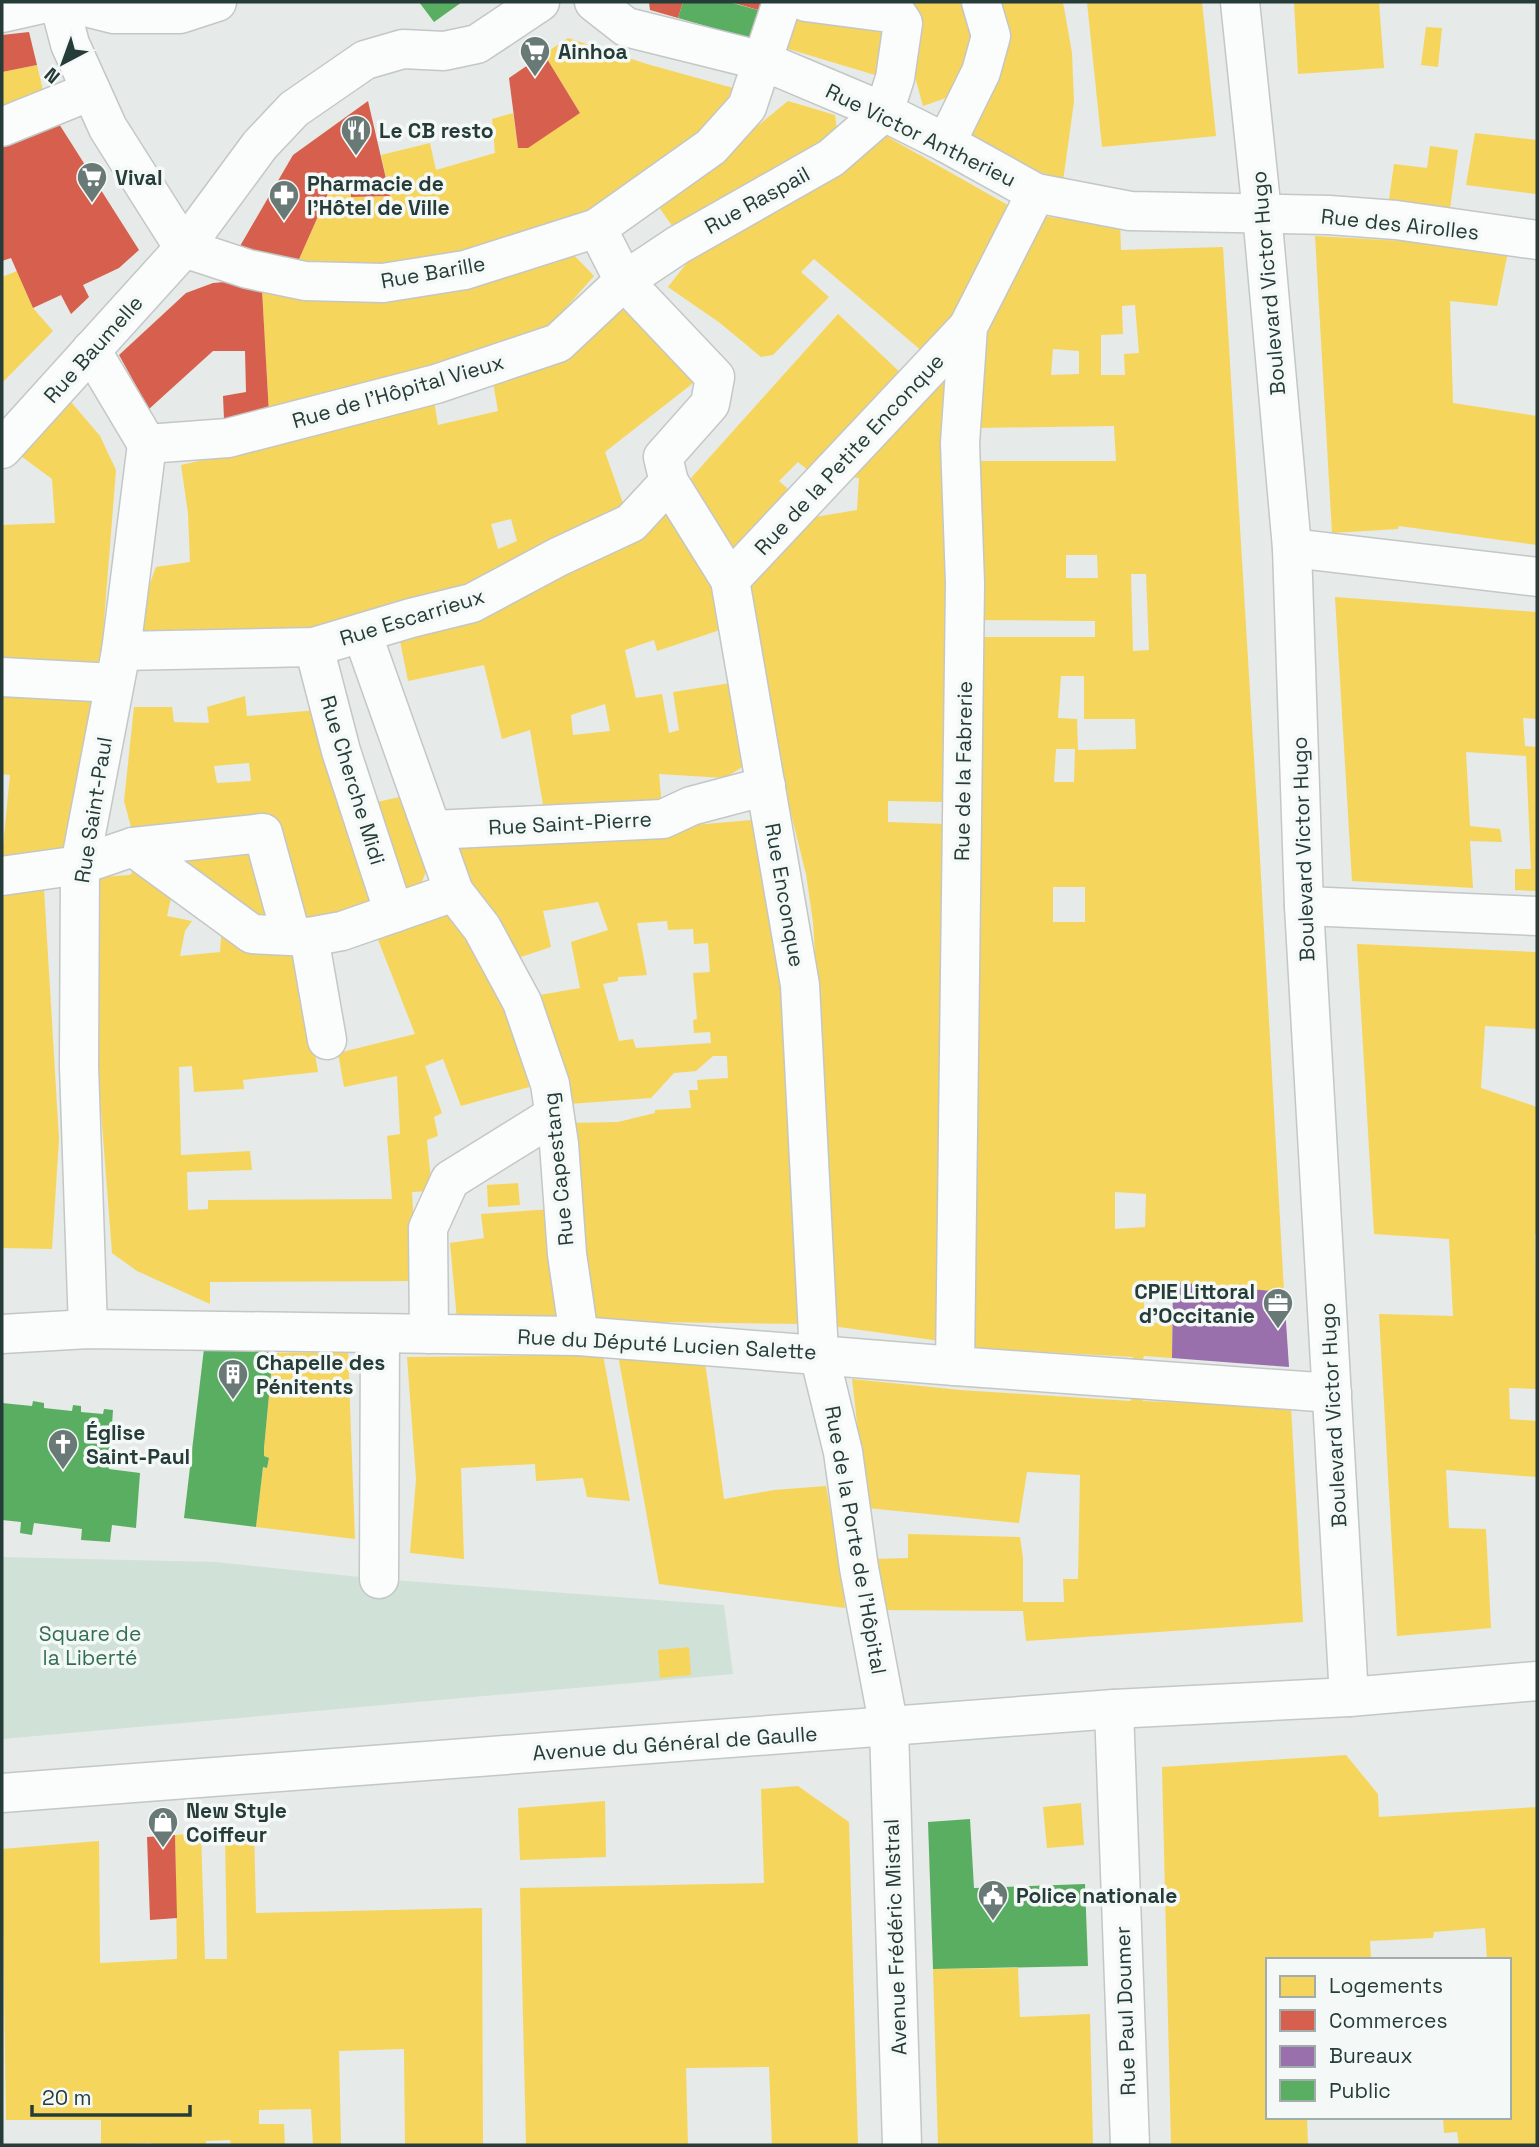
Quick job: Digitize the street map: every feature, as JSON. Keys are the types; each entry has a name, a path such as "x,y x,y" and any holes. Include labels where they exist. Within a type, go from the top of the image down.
{"street":[{"path":"2,13 51,2"},
{"path":"59,2 70,44 108,128 184,248"},
{"path":"66,2 114,13 180,14 217,2"},
{"name":"Rue Baumelle","path":"2,449 184,248 260,145 294,108 365,60 403,49 444,51 477,44 540,2"},
{"name":"Rue Victor Antherieu","path":"594,2 626,27 763,61 884,112 1036,193 1130,211 1262,214"},
{"name":"Rue Barille","path":"184,248 248,270 305,281 383,283 465,270 597,228 711,147 747,107 782,2"},
{"path":"806,2 897,14 903,23 895,78 884,112"},
{"path":"946,143 981,72 991,36 981,2"},
{"name":"Boulevard Victor Hugo","path":"1240,2 1292,548 1304,906 1349,1698"},
{"path":"2,127 92,91"},
{"name":"Rue Raspail","path":"624,281 678,245 831,158 884,112"},
{"name":"Rue de la Fabrerie","path":"955,1366 965,583 960,443 968,327 1036,193"},
{"name":"Rue des Airolles","path":"1262,214 1396,220 1537,240"},
{"path":"597,228 624,281"},
{"name":"Rue de l'Hôpital Vieux","path":"147,444 228,438 436,384 558,343 624,281"},
{"name":"Rue Escarrieux","path":"2,677 314,647 472,603 558,556 631,523 710,404 715,377 624,281"},
{"name":"Rue de la Petite Enconque","path":"730,580 968,327"},
{"path":"91,350 147,444"},
{"name":"Rue Saint-Paul","path":"88,1329 79,1067 80,865 118,667 147,444"},
{"name":"Rue Enconque","path":"666,469 730,580 766,786 800,985 820,1353"},
{"path":"1292,548 1537,577"},
{"path":"133,847 252,934 300,936 342,931 454,892 362,633"},
{"name":"Rue Cherche Midi","path":"314,647 341,751 394,913"},
{"name":"Rue Saint-Pierre","path":"433,830 663,819 691,806 766,786"},
{"path":"2,876 80,865 133,847 263,833 300,936 327,1041"},
{"name":"Rue Capestang","path":"454,892 482,928 522,1002 550,1084 559,1144 567,1254 579,1336"},
{"path":"1304,906 1537,915"},
{"path":"429,1334 428,1228 450,1180 553,1116"},
{"name":"Rue du Député Lucien Salette","path":"2,1334 88,1329 579,1336 1332,1393"},
{"path":"379,1579 380,1334"},
{"name":"Rue de la Porte de l'Hôpital","path":"820,1353 843,1452 859,1568 889,1728"},
{"name":"Avenue du Général de Gaulle","path":"2,1793 1114,1710 1349,1698 1537,1681"},
{"name":"Rue Paul Doumer","path":"1114,1710 1130,2145"},
{"name":"Avenue Frédéric Mistral","path":"889,1728 902,2145"}],"green space":[{"name":"Square de la Liberté","path":"2,1557 215,1562 379,1579 724,1605 733,1674 2,1739"}],"building: Logements":[{"path":"886,2 971,2 979,36 966,91 923,106 911,62"},
{"path":"992,2 1063,2 1072,53 1074,102 1063,181 1006,158 970,135"},
{"path":"1087,2 1202,2 1216,136 1102,147"},
{"path":"1294,2 1379,2 1384,68 1298,74"},
{"path":"793,7 896,19 885,78 785,48"},
{"path":"1426,27 1442,28 1438,67 1421,65"},
{"path":"568,38 733,88 714,125 630,193 562,223 436,263 296,266 327,196 328,183 351,183 351,197 390,196 381,155 430,143 436,170 495,153 492,119 513,113 518,148 524,148 580,113 544,54"},
{"path":"37,65 45,99 2,114 2,72"},
{"path":"788,101 835,115 838,139 677,233 654,200 721,156"},
{"path":"1475,133 1537,140 1536,194 1466,185"},
{"path":"886,136 1013,208 978,288 923,352 814,259 801,272 829,297 773,355 761,357 720,323 668,287 697,250 828,167"},
{"path":"1430,146 1458,150 1450,209 1389,200 1394,164 1427,168"},
{"path":"1034,215 1120,222 1121,250 1223,247 1284,1292 1144,1281 1144,1322 1172,1324 1172,1358 1144,1356 1142,1362 1132,1361 1133,1357 971,1348 980,637 1095,637 1095,621 979,620 973,461 1116,461 1114,426 974,428 980,343","holes":["1135,305 1139,353 1124,354 1125,375 1101,375 1101,335 1123,334 1122,306","1053,349 1079,351 1079,374 1051,375","1066,555 1097,555 1098,578 1066,578","1131,574 1146,574 1149,650 1133,651","1061,676 1084,676 1084,719 1135,719 1136,749 1078,750 1077,719 1058,718","1056,749 1075,749 1074,782 1054,782","1053,887 1085,887 1085,922 1053,922","1115,1192 1146,1194 1145,1227 1115,1229"]},
{"path":"1315,236 1509,247 1497,306 1450,301 1453,403 1537,416 1537,545 1399,526 1398,529 1332,533"},
{"path":"569,250 594,276 549,327 512,346 269,414 262,290"},
{"path":"17,271 33,308 53,331 2,383 2,277"},
{"path":"623,305 697,380 605,452 624,506 479,589 335,624 296,630 140,633 147,591 156,567 190,562 188,513 181,465 247,450 433,395 438,425 498,411 493,382","holes":["511,519 517,541 498,549 491,524"]},
{"path":"838,314 903,375 814,475 798,462 779,481 796,496 726,562 691,478"},
{"path":"952,374 947,514 946,802 888,801 888,822 945,824 940,1341 832,1326 831,1198 813,922 806,874 770,729 741,584 815,517 857,510 859,478 842,476 887,422"},
{"path":"71,402 100,436 116,470 100,672 2,669 2,525 55,523 52,479 21,456"},
{"path":"670,498 719,595 723,629 657,651 654,640 625,650 636,698 662,694 669,733 679,730 673,692 731,683 747,764 725,778 659,774 662,807 545,816 530,730 502,739 484,665 408,681 398,631","holes":["605,704 610,731 573,735 571,715"]},
{"path":"1335,597 1537,612 1537,719 1523,718 1525,746 1537,747 1537,891 1515,890 1515,869 1531,869 1526,756 1466,752 1470,826 1500,829 1502,842 1470,841 1473,888 1352,881"},
{"path":"2,685 101,690 65,847 2,856 10,775 2,774"},
{"path":"245,696 247,716 318,710 382,905 302,923 270,825 134,838 124,801 134,707 172,707 174,722 209,723 207,707","holes":["249,763 251,781 217,783 214,766"]},
{"path":"404,796 429,865 418,891 400,899 364,805"},
{"path":"763,819 773,870 807,1324 586,1321 570,1123 618,1122 655,1113 655,1110 691,1108 689,1090 698,1090 697,1080 728,1078 727,1056 713,1056 696,1071 674,1073 651,1098 569,1104 534,996 580,988 571,942 608,930 598,902 543,911 551,947 515,959 481,907 453,846","holes":["667,921 668,930 693,929 694,944 708,943 710,972 693,973 697,1019 693,1020 694,1033 710,1032 711,1043 636,1048 633,1039 619,1041 603,984 618,981 618,977 647,975 637,923"]},
{"path":"260,840 282,924 254,920 180,864 187,848"},
{"path":"142,860 175,880 167,916 192,921 185,931 180,956 220,952 222,924 297,944 318,1072 243,1080 244,1089 194,1092 192,1066 179,1067 181,1155 250,1151 252,1170 187,1172 188,1210 208,1209 208,1200 392,1199 387,1136 400,1134 397,1076 344,1087 338,1053 415,1034 375,932 444,912 475,939 540,1084 461,1106 443,1059 425,1066 442,1113 434,1117 438,1136 427,1140 432,1191 412,1192 417,1281 210,1282 210,1304 137,1271 112,1253 87,931 99,877 130,875"},
{"path":"44,889 59,1139 52,1249 2,1248 2,892"},
{"path":"1357,944 1537,952 1537,1029 1485,1026 1481,1088 1537,1107 1537,1389 1509,1388 1510,1419 1537,1421 1537,1477 1446,1470 1449,1528 1486,1529 1491,1628 1397,1636 1379,1314 1453,1316 1449,1239 1374,1234"},
{"path":"518,1183 520,1205 488,1207 487,1185"},
{"path":"552,1209 562,1319 457,1320 450,1243 484,1238 481,1214"},
{"path":"348,1352 355,1539 256,1527 263,1467 267,1468 269,1458 264,1456 264,1448 273,1353"},
{"path":"603,1355 630,1501 587,1497 583,1478 536,1481 535,1464 461,1468 464,1559 410,1553 416,1479 407,1357"},
{"path":"618,1355 704,1355 724,1499 774,1490 826,1486 840,1562 845,1608 659,1584"},
{"path":"852,1379 960,1390 1131,1401 1131,1396 1143,1397 1143,1401 1291,1407 1303,1622 1026,1641 1023,1611 880,1610 874,1559 908,1558 908,1534 1020,1537 1023,1602 1064,1602 1063,1579 1078,1579 1080,1475 1027,1472 1019,1523 867,1508"},
{"path":"689,1647 691,1675 660,1678 658,1650"},
{"path":"1346,1755 1378,1794 1379,1817 1537,1807 1537,2145 1459,2145 1457,2132 1444,2133 1443,2119 1511,2119 1511,1958 1487,1958 1485,1928 1434,1932 1433,1938 1370,1941 1371,1958 1266,1958 1266,2119 1307,2119 1308,2145 1171,2145 1162,1767"},
{"path":"798,1786 849,1822 858,2145 772,2145 769,2067 686,2068 688,2145 526,2145 520,1888 764,1883 761,1789"},
{"path":"605,1801 606,1857 520,1860 518,1808"},
{"path":"1081,1803 1084,1845 1047,1848 1043,1807"},
{"path":"254,1829 256,1913 482,1908 483,2145 405,2145 404,2049 339,2051 341,2145 313,2145 311,2109 259,2110 259,2124 284,2124 285,2145 231,2145 230,2140 206,2141 206,2145 101,2145 101,2120 6,2120 2,1849 99,1841 100,1963 177,1959 175,1835 201,1833 205,1959 227,1959 225,1831"},
{"path":"1018,1968 1020,2017 1090,2014 1093,2145 938,2145 933,1969"}],"building: Commerces":[{"path":"649,2 683,2 678,18 650,10"},
{"path":"731,2 772,2 768,13"},
{"path":"29,32 37,65 2,72 2,35"},
{"path":"544,54 580,113 528,148 518,148 509,78"},
{"path":"368,101 390,196 351,197 351,183 328,183 327,196 296,266 236,253 293,155"},
{"path":"54,116 139,250 119,268 83,285 89,297 71,314 61,295 33,308 11,258 2,261 2,139"},
{"path":"225,282 262,290 269,414 224,419 223,396 246,392 245,351 213,351 149,409 119,355 186,293 213,283"},
{"path":"175,1835 177,1918 150,1920 147,1837"}],"building: Bureaux":[{"path":"1173,1282 1284,1292 1289,1367 1172,1358"}],"building: Public":[{"path":"419,2 462,2 434,22"},
{"path":"683,2 729,2 768,13 758,41 678,18"},
{"name":"Chapelle des Pénitents","path":"205,1340 273,1353 264,1448 264,1456 269,1458 267,1468 263,1467 256,1527 184,1518"},
{"name":"Église Saint-Paul","path":"33,1401 44,1403 44,1408 72,1411 73,1405 81,1406 81,1412 103,1414 104,1409 113,1410 109,1469 140,1473 136,1528 112,1525 110,1542 81,1540 82,1529 34,1523 32,1535 20,1533 21,1522 2,1520 2,1403 32,1406"},
{"path":"970,1819 974,1888 1085,1884 1088,1966 933,1969 928,1822"}],"place":[{"name":"Ainhoa","path":"535,78"},
{"name":"Le CB resto","path":"356,157"},
{"name":"Vival","path":"92,204"},
{"name":"Pharmacie de l'Hôtel de Ville","path":"284,222"},
{"name":"CPIE Littoral d'Occitanie","path":"1278,1330"},
{"name":"Chapelle des Pénitents","path":"233,1401"},
{"name":"Église Saint-Paul","path":"63,1471"},
{"name":"New Style Coiffeur","path":"163,1849"},
{"name":"Police nationale","path":"993,1922"}]}
